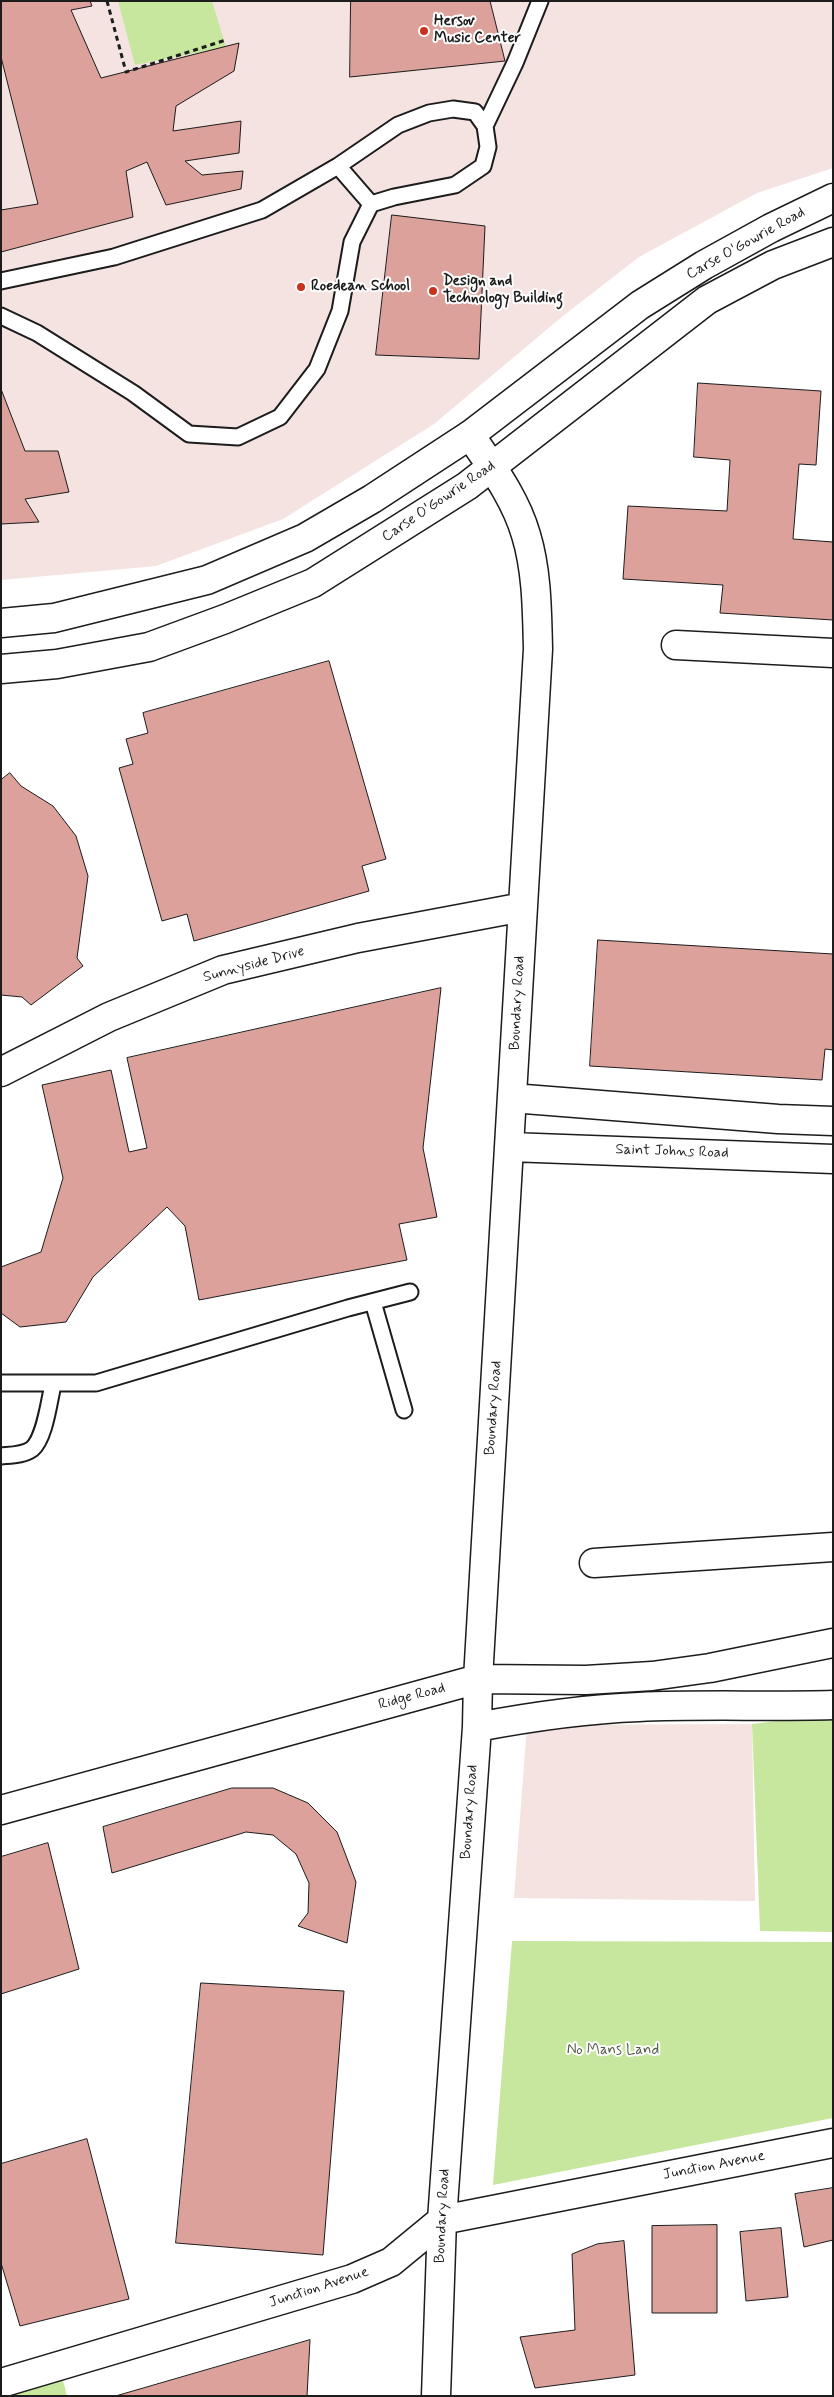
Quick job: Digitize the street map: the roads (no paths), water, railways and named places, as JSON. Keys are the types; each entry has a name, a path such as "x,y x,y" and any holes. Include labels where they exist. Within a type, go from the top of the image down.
{"street":[{"name":"Carse O'Gowrie Road","path":"1,623 54,618 207,580 305,538 372,499 470,435 640,305 704,265 763,232 833,198"},
{"name":"Carse O'Gowrie Road","path":"1,669 57,664 149,647 226,619 313,583 467,486 708,300 773,265 833,242"},
{"name":"Boundary Road","path":"436,2396 442,2220 477,1727 478,1679 538,648 537,603 526,535 514,505 470,435"},
{"path":"676,645 833,653"},
{"name":"Sunnyside Drive","path":"1,1072 109,1017 223,970 358,938 523,907"},
{"path":"512,1098 778,1119 833,1121"},
{"name":"Saint Johns Road","path":"510,1147 833,1159"},
{"path":"594,1563 833,1546"},
{"name":"Ridge Road","path":"1,1810 478,1679 560,1681 652,1676 710,1668 833,1643"},
{"path":"477,1727 541,1716 640,1707 833,1705"},
{"name":"Junction Avenue","path":"12,2386 352,2279 391,2262 442,2220 833,2143"}],"lane":[{"path":"485,126 515,63 540,1"},
{"path":"1,281 114,257 262,210 338,166 398,125 429,112 453,109 474,112 485,126 488,147 483,166 455,185 372,204 352,242 340,311 317,369 280,417 238,437 189,434 133,393 37,334 1,316"},
{"path":"338,166 372,204"},
{"path":"1,1383 52,1385 96,1383 410,1292"},
{"path":"373,1302 404,1410"},
{"path":"1,1456 16,1455 31,1450 38,1441 52,1385"}],"place":[{"name":"Hersov Music Center","path":"424,31"},
{"name":"Roedean School","path":"301,287"},
{"name":"Design and Technology Building","path":"433,291"}],"park label":[{"name":"No Mans Land","path":"613,2051"}]}
